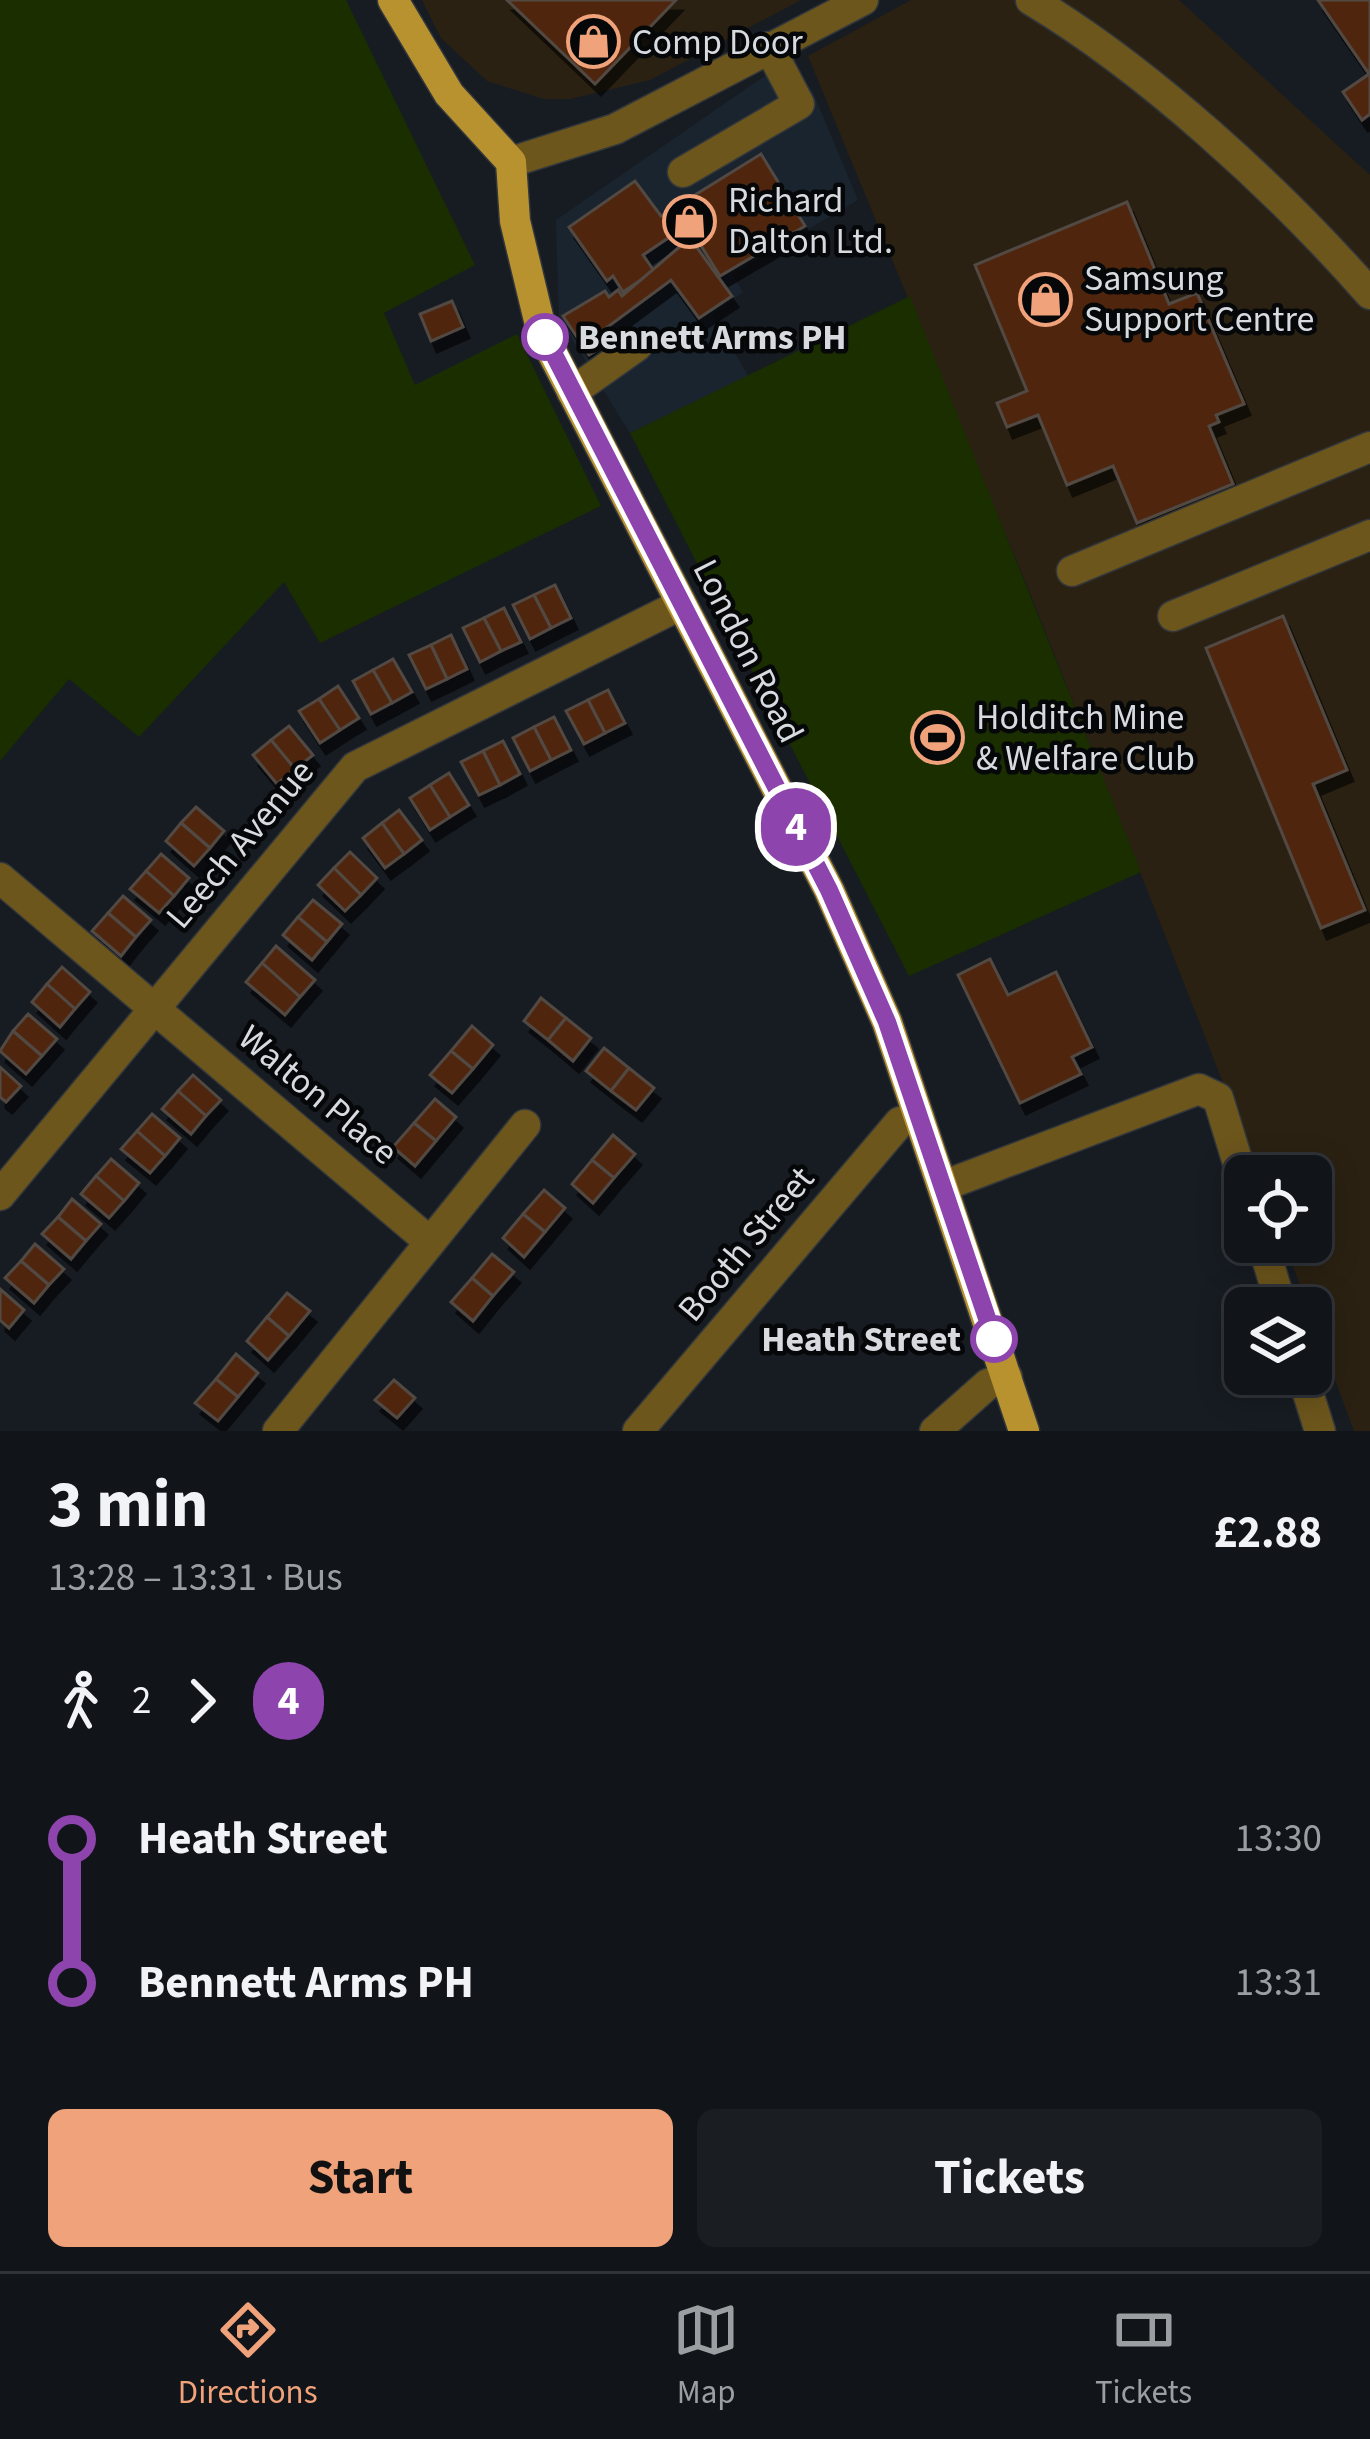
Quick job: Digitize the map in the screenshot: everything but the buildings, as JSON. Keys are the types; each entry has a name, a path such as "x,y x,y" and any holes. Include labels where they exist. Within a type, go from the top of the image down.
{"main road":[{"path":"393,0 449,94 512,162"},
{"name":"London Road","path":"512,162 515,221 542,333 829,890 887,1022 1024,1431"}],"street":[{"path":"1031,0 1072,25 1265,183 1370,294"},
{"path":"512,162 615,129 854,2"},
{"path":"683,172 799,104 769,46"},
{"path":"572,392 637,346"},
{"path":"1072,571 1370,447"},
{"path":"1173,616 1370,536"},
{"name":"Leech Avenue","path":"0,1195 355,767 680,605"},
{"name":"Walton Place","path":"0,878 430,1242"},
{"path":"943,1186 1199,1089 1219,1098 1236,1155"},
{"name":"Booth Street","path":"638,1431 900,1122 919,1117"},
{"path":"278,1431 525,1124"},
{"path":"935,1431 988,1384 1006,1377"},
{"path":"1308,1395 1319,1431"}],"shaded area":[{"path":"422,0 801,0 650,80 570,99 544,99 487,81 441,38"},
{"path":"911,0 1179,0 1370,175 1370,1431 1354,1431 1332,1372 1332,1287 1301,1287 1292,1263 1332,1263 1332,1155 1252,1155 1034,603 808,56"},
{"path":"772,71 803,95 812,90 858,200 732,274 743,292 712,315 749,377 630,433 559,318 556,220"}],"green space":[{"path":"0,0 346,0 475,265 384,313 415,385 517,334 601,506 320,643 284,582 139,737 69,679 0,761"},
{"name":"Holditch Mine & Welfare Club","path":"910,296 1141,872 909,976 630,433"}],"bus line":[{"name":"4","path":"545,337 829,890 887,1022 994,1339"}],"place":[{"name":"Comp Door","path":"593,42"},
{"name":"Richard Dalton Ltd.","path":"689,221"},
{"name":"Samsung Support Centre","path":"1045,299"},
{"name":"Bennett Arms PH","path":"545,337"},
{"name":"Holditch Mine & Welfare Club","path":"937,738"},
{"name":"Heath Street","path":"994,1339"}]}
